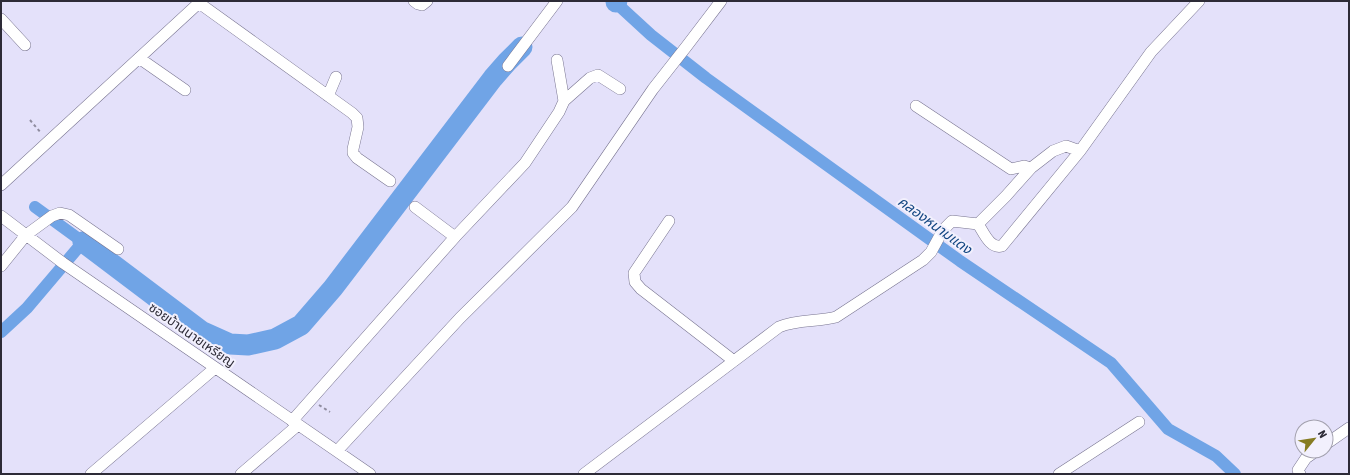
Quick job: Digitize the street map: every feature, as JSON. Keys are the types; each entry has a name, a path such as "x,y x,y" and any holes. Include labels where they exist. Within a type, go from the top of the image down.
{"street":[{"path":"414,1 422,5 427,1"},
{"path":"508,66 557,1"},
{"path":"336,451 460,318 572,207 653,89 720,1"},
{"path":"584,474 779,326 787,323 827,320 836,317 923,260 931,252 943,230 952,221 978,224 992,245 998,247 1002,246 1080,151 1151,52 1198,1"},
{"path":"1,185 200,2 357,118 358,127 353,153 357,158 390,181"},
{"path":"1,19 25,45"},
{"path":"139,58 185,90"},
{"path":"557,60 564,101"},
{"path":"240,474 295,423 455,237 525,163 559,112 564,101 590,78 598,75 620,90"},
{"path":"328,96 336,77"},
{"path":"916,106 1011,169 1024,166 1031,168"},
{"path":"978,224 1031,168 1053,150 1066,146 1080,151"},
{"path":"415,207 455,237"},
{"path":"1,266 26,235 52,216 60,213 69,215 118,249"},
{"name":"ซอยบ้านนายเหรียญ","path":"1,216 63,263 370,474"},
{"path":"669,221 634,273 635,282 641,289 734,361"},
{"path":"91,474 215,368"},
{"path":"1059,474 1139,422"},
{"path":"1334,438 1349,428"},
{"path":"1300,474 1298,470 1305,459"}],"path":[{"path":"30,120 48,141"}],"waterway":[{"name":"คลองหนามแดง","path":"614,1 651,35 706,78 960,261 1111,363 1168,429 1216,456 1235,474"},
{"path":"83,242 201,331 230,344 248,345 275,339 301,325 333,288 493,78 522,47"},
{"path":"1,332 27,308 83,242 35,207"}]}
